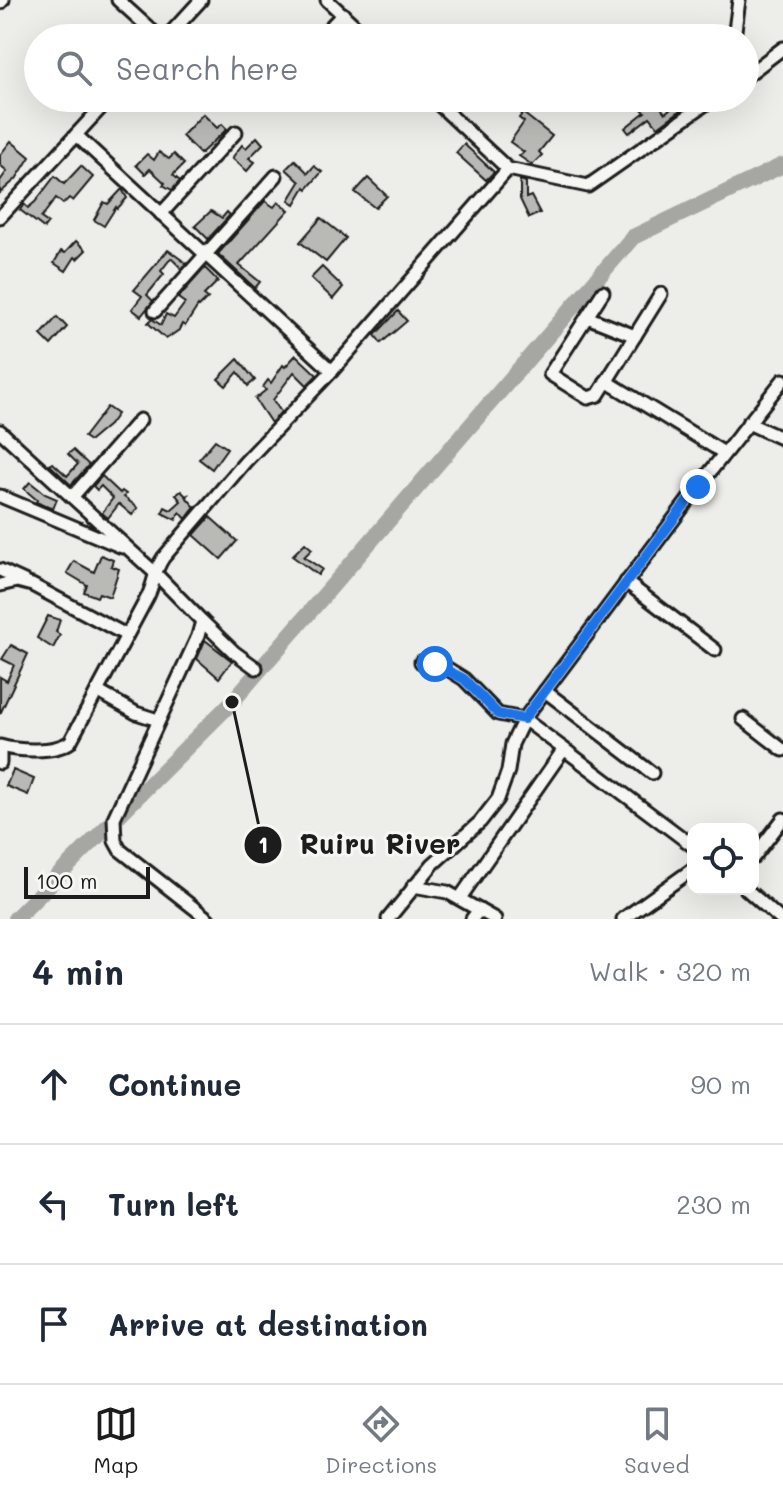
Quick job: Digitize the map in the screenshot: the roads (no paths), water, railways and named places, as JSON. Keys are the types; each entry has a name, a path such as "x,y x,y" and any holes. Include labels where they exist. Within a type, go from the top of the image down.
{"street":[{"path":"118,0 145,24"},
{"path":"179,24 201,0"},
{"path":"327,0 353,24"},
{"path":"736,24 739,0"},
{"path":"333,24 343,14"},
{"path":"759,66 783,48"},
{"path":"0,217 97,112"},
{"path":"447,112 508,169 588,186 694,112"},
{"path":"161,214 236,132"},
{"path":"76,135 332,371"},
{"path":"0,763 0,748 64,746 70,742 153,584 154,572 245,462 332,371 508,169"},
{"path":"155,311 276,176"},
{"path":"603,292 550,374 588,398 598,395 661,294"},
{"path":"587,317 635,336"},
{"path":"388,919 433,864 480,822 498,799 508,771 512,744 524,719 724,453 783,380"},
{"path":"606,381 724,453"},
{"path":"72,497 140,420"},
{"path":"748,423 783,439"},
{"path":"0,431 154,572 234,652 256,668"},
{"path":"0,496 130,551"},
{"path":"0,570 126,635"},
{"path":"0,585 17,581 32,585"},
{"path":"626,582 715,650"},
{"path":"202,621 198,636 114,818 115,841 120,850 208,919"},
{"path":"421,662 435,664 456,674 498,714 524,719 687,841"},
{"path":"97,691 136,713 158,720"},
{"path":"545,691 652,773"},
{"path":"743,719 783,750"},
{"path":"460,898 564,749"},
{"path":"759,850 783,819"},
{"path":"623,919 687,873"},
{"path":"413,886 447,892 460,898 476,914 495,919"},
{"path":"753,895 780,919"}],"waterway":[{"path":"15,919 232,702 633,237 783,165"}],"place":[{"name":"Ruiru River","path":"232,702"}]}
